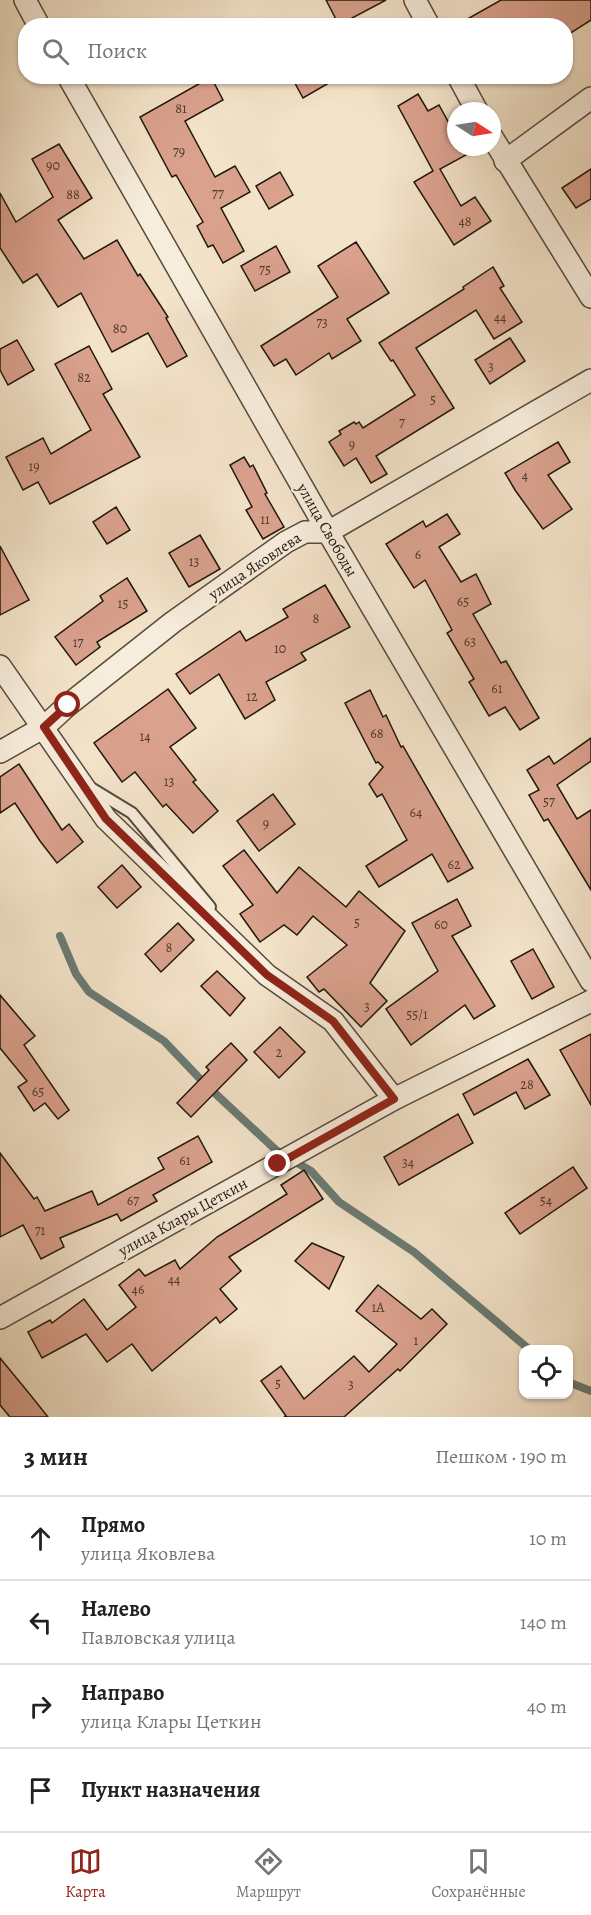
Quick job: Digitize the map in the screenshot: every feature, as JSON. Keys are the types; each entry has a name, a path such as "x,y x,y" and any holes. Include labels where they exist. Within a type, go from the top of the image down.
{"street":[{"path":"25,0 35,18"},
{"path":"415,0 425,18"},
{"name":"улица Свободы","path":"73,84 328,532 591,981"},
{"path":"462,84 472,102"},
{"path":"505,161 591,98"},
{"path":"501,154 591,297"},
{"name":"улица Яковлева","path":"0,752 44,727 68,705 173,622 286,542 305,532 328,532 591,380"},
{"path":"0,666 106,819 267,975 333,1021 394,1099"},
{"name":"улица Клары Цеткин","path":"0,1318 394,1099 591,1001"}],"building":[{"path":"326,0 386,0 352,18 335,18"},
{"path":"501,0 591,0 591,20 573,32 573,18 469,18"},
{"path":"199,84 215,84 223,100 185,121 215,177 235,166 250,192 221,208 244,251 223,263 213,245 208,247 197,226 203,222 176,175 172,177 140,117"},
{"path":"295,84 327,84 303,98"},
{"path":"418,94 428,111 439,105 447,120 447,156 464,156 440,169 461,206 475,197 491,221 454,245 414,182 433,171 398,106"},
{"path":"59,144 92,198 58,220 84,259 117,240 138,276 140,274 168,317 166,318 187,356 167,367 148,333 112,352 81,293 58,307 37,274 23,283 0,248 0,193 16,222 53,197 32,159"},
{"path":"591,169 591,199 576,208 562,188"},
{"path":"280,172 293,195 269,209 256,186"},
{"path":"356,242 389,293 347,319 361,341 332,359 329,353 296,375 286,359 274,366 261,346 338,297 318,266"},
{"path":"276,246 290,272 255,291 241,266"},
{"path":"493,267 504,286 500,288 522,322 494,339 476,310 416,348 454,408 376,456 387,474 371,483 356,458 344,466 329,442 341,434 339,431 354,422 356,424 359,422 363,428 415,395 393,360 391,361 379,343 464,289 463,287"},
{"path":"510,338 525,361 490,384 475,360"},
{"path":"17,340 34,370 8,385 0,370 0,349"},
{"path":"89,346 112,389 103,394 140,457 50,504 38,482 23,490 6,457 43,438 51,454 91,430 55,364"},
{"path":"558,442 570,462 548,475 572,509 543,529 505,473"},
{"path":"244,457 250,467 253,465 267,493 265,494 284,527 263,539 246,510 252,507 230,465"},
{"path":"116,507 130,530 107,544 93,522"},
{"path":"447,514 460,534 439,547 461,582 476,574 491,604 473,614 501,663 506,661 539,718 520,730 505,707 489,716 469,682 474,679 447,633 452,630 425,580 414,588 386,544 423,521 426,527"},
{"path":"200,535 220,569 189,587 169,553"},
{"path":"0,546 29,600 0,615"},
{"path":"127,578 147,611 97,642 100,647 76,665 55,637 103,601 100,596"},
{"path":"325,585 350,627 301,653 306,660 266,682 275,700 245,719 219,674 190,694 176,674 240,631 246,641 288,617 283,609"},
{"path":"168,689 196,728 170,747 196,780 193,782 218,811 193,833 166,804 163,807 135,772 122,782 94,743"},
{"path":"370,690 383,717 386,715 401,747 403,746 473,868 448,882 432,854 379,887 366,866 407,840 382,794 377,797 369,784 383,767 378,762 376,763 345,703"},
{"path":"591,738 591,761 557,785 577,819 591,810 591,890 548,819 544,821 529,795 539,790 527,770 549,756 554,764"},
{"path":"19,764 62,830 69,824 83,842 57,863 15,803 0,813 0,777"},
{"path":"273,794 295,824 259,851 237,821"},
{"path":"244,850 277,893 299,867 346,907 359,891 405,931 370,983 387,1001 361,1027 324,989 319,992 307,977 347,945 313,916 297,935 284,925 260,942 240,914 253,905 223,866"},
{"path":"122,865 141,887 117,908 98,887"},
{"path":"457,899 471,926 452,936 495,1006 474,1019 465,1005 411,1045 386,1009 438,971 412,923"},
{"path":"178,923 194,940 161,972 145,954"},
{"path":"533,949 554,987 532,999 511,961"},
{"path":"217,971 245,998 230,1016 201,986"},
{"path":"0,995 35,1036 24,1045 69,1110 58,1119 45,1103 34,1111 18,1087 27,1081 0,1048"},
{"path":"280,1027 305,1052 279,1078 254,1052"},
{"path":"591,1034 591,1105 560,1050"},
{"path":"231,1043 247,1060 191,1117 177,1103 209,1070 206,1067"},
{"path":"528,1059 550,1095 525,1109 516,1092 474,1115 463,1094"},
{"path":"458,1114 473,1143 399,1185 384,1157"},
{"path":"198,1136 212,1162 153,1195 157,1201 121,1221 117,1214 60,1238 64,1247 41,1259 23,1225 0,1237 0,1153 34,1199 37,1197 45,1211 92,1191 98,1205 164,1169 158,1158"},
{"path":"573,1167 587,1188 520,1234 505,1213"},
{"path":"304,1170 323,1199 229,1257 241,1271 220,1289 237,1309 220,1323 216,1317 152,1371 132,1344 107,1362 86,1334 42,1358 28,1332 50,1320 52,1323 84,1299 107,1330 136,1307 119,1285 139,1269 145,1276 175,1260 180,1269 217,1237 287,1194 281,1185"},
{"path":"312,1243 344,1257 329,1289 295,1261"},
{"path":"378,1285 421,1319 432,1309 447,1324 400,1371 398,1369 344,1417 284,1417 286,1416 261,1381 281,1366 304,1399 354,1356 369,1372 397,1344 356,1311"},
{"path":"0,1358 48,1417 10,1417 0,1405"}],"waterway":[{"path":"60,936 76,974 89,992 164,1041 204,1083 277,1151 311,1171 339,1202 414,1252 524,1345"},
{"path":"573,1384 591,1391"}],"route":[{"path":"68,705 44,727 106,819 267,975 333,1021 394,1099 278,1164"}]}
